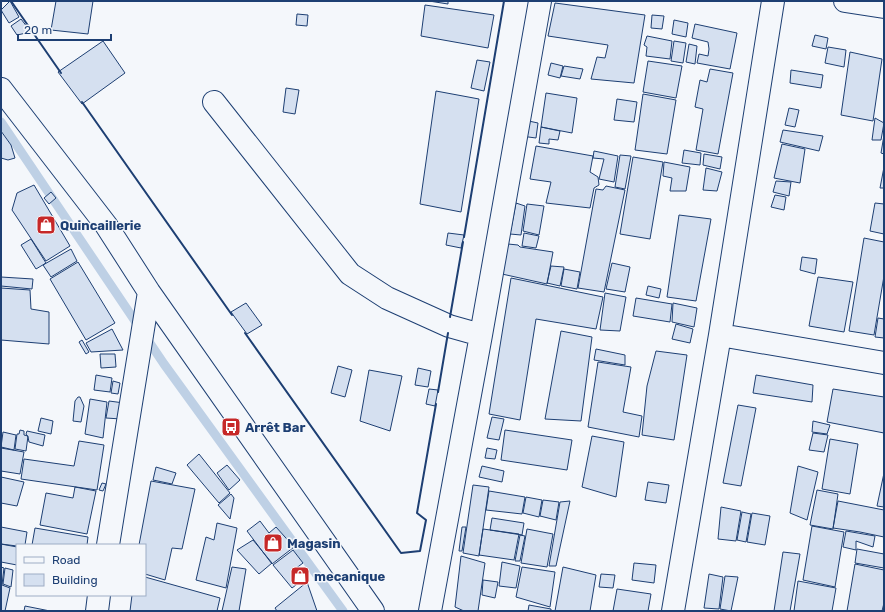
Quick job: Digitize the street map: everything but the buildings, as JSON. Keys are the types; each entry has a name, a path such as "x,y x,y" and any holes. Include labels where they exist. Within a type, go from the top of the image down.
{"street":[{"path":"430,611 481,335 540,1"},
{"path":"673,611 720,335 773,1"},
{"path":"845,1 884,7"},
{"path":"1,90 106,225 149,292 373,611"},
{"path":"214,102 350,274 387,298 449,326 481,335"},
{"path":"108,544 149,292"},
{"path":"720,335 884,363"},
{"path":"351,611 355,586"},
{"path":"97,611 100,596"}],"waterway":[{"path":"1,122 164,364 343,611"}],"wall":[{"path":"11,1 61,73"},
{"path":"464,237 504,1"},
{"path":"82,102 232,315"},
{"path":"450,317 463,242"},
{"path":"245,333 401,553 420,551 426,520 417,513 436,404"},
{"path":"438,392 448,333"}],"place":[{"name":"Quincaillerie","path":"46,225"},
{"name":"Arrêt Bar","path":"231,427"},
{"name":"Magasin","path":"273,543"},
{"name":"mecanique","path":"300,576"}]}
